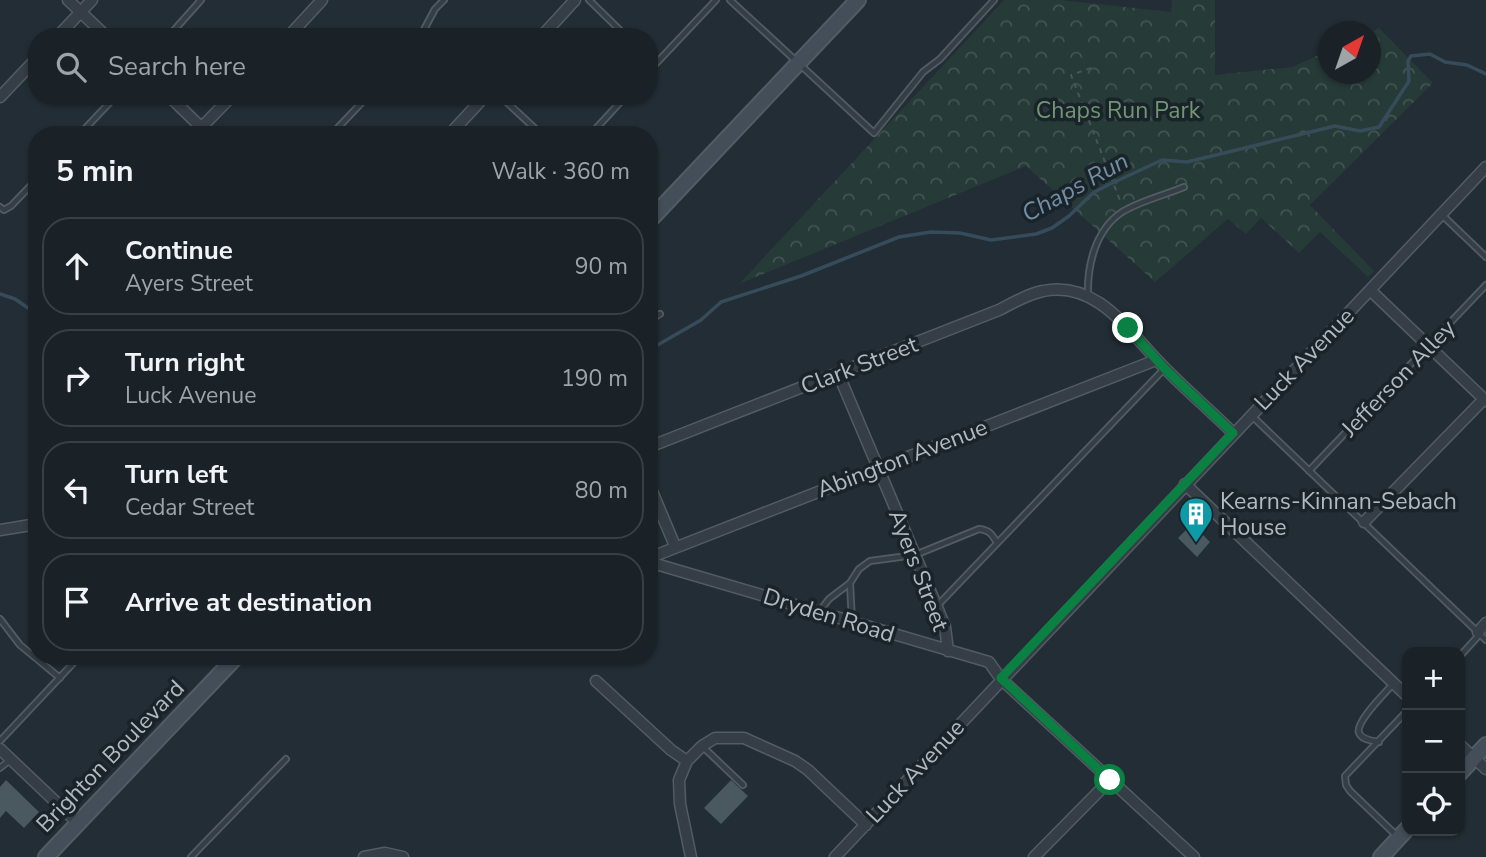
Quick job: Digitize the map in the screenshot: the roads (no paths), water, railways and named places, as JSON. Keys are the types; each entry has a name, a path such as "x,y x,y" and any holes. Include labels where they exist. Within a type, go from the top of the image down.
{"street":[{"path":"68,0 98,28"},
{"path":"66,28 92,0"},
{"path":"296,28 322,0"},
{"path":"549,28 575,0"},
{"path":"658,211 858,0"},
{"path":"0,97 28,67"},
{"path":"177,105 196,126"},
{"path":"207,126 224,105"},
{"path":"457,126 477,105"},
{"name":"Luck Avenue","path":"835,857 1486,167"},
{"name":"Clark Street","path":"658,443 999,310 1035,293 1045,290 1071,291 1088,297"},
{"path":"1364,522 1485,400 1370,290"},
{"path":"1088,297 1109,309 1156,360 1233,433"},
{"name":"Abington Avenue","path":"658,555 675,545 1156,360"},
{"name":"Ayers Street","path":"838,373 937,607 948,651"},
{"path":"1185,484 1402,691"},
{"path":"658,505 675,545"},
{"path":"0,530 28,525"},
{"name":"Dryden Road","path":"658,563 989,662 1001,678"},
{"path":"1479,633 1486,623"},
{"name":"Brighton Boulevard","path":"46,857 228,665"},
{"path":"1001,678 1194,857"},
{"path":"596,681 671,750 687,761"},
{"path":"691,857 680,804 679,780 687,761 715,738 744,738 795,761 866,825"},
{"path":"1465,768 1486,745"},
{"path":"0,749 78,823"},
{"path":"1465,750 1486,769"},
{"path":"1034,857 1110,780"},
{"path":"1381,857 1402,834"},
{"path":"364,857 385,853 403,857"}],"lane":[{"path":"176,28 201,0"},
{"path":"426,28 444,0"},
{"path":"589,0 618,28"},
{"path":"658,62 716,0"},
{"path":"730,0 874,133 923,72 940,59 994,0"},
{"path":"88,126 107,105"},
{"path":"340,126 359,105"},
{"path":"510,105 532,126"},
{"path":"598,126 618,105"},
{"path":"1088,297 1087,271 1098,241 1107,226 1124,211 1184,187"},
{"path":"0,207 4,210 11,206 28,188"},
{"path":"1441,214 1486,257"},
{"name":"Jefferson Alley","path":"1309,471 1430,347 1486,285"},
{"path":"937,607 1165,369"},
{"path":"1251,415 1486,640"},
{"path":"819,613 829,599 850,583 859,569 870,561 915,555 979,529 986,530 997,543"},
{"path":"850,583 852,622"},
{"path":"0,619 28,652"},
{"path":"1465,650 1479,633"},
{"path":"44,665 60,678"},
{"path":"0,741 72,665"},
{"path":"1379,742 1363,738 1359,733 1359,726 1394,683"},
{"path":"1402,717 1345,776 1350,791 1402,832"},
{"path":"702,746 743,785"},
{"path":"0,768 11,759"},
{"path":"191,857 286,759"}],"waterway":[{"name":"Chaps Run","path":"658,345 701,320 721,302 801,276 899,237 931,232 960,233 991,240 1036,234 1052,228 1069,216 1093,193 1162,160 1187,162 1335,126 1360,131 1379,127 1409,81 1408,61 1411,56 1430,54 1445,62 1467,65 1486,74"},
{"name":"Chaps Run","path":"0,294 15,299 28,308"}],"place":[{"name":"Kearns-Kinnan-Sebach House","path":"1196,544"}],"park label":[{"name":"Chaps Run Park","path":"1118,110"}]}
